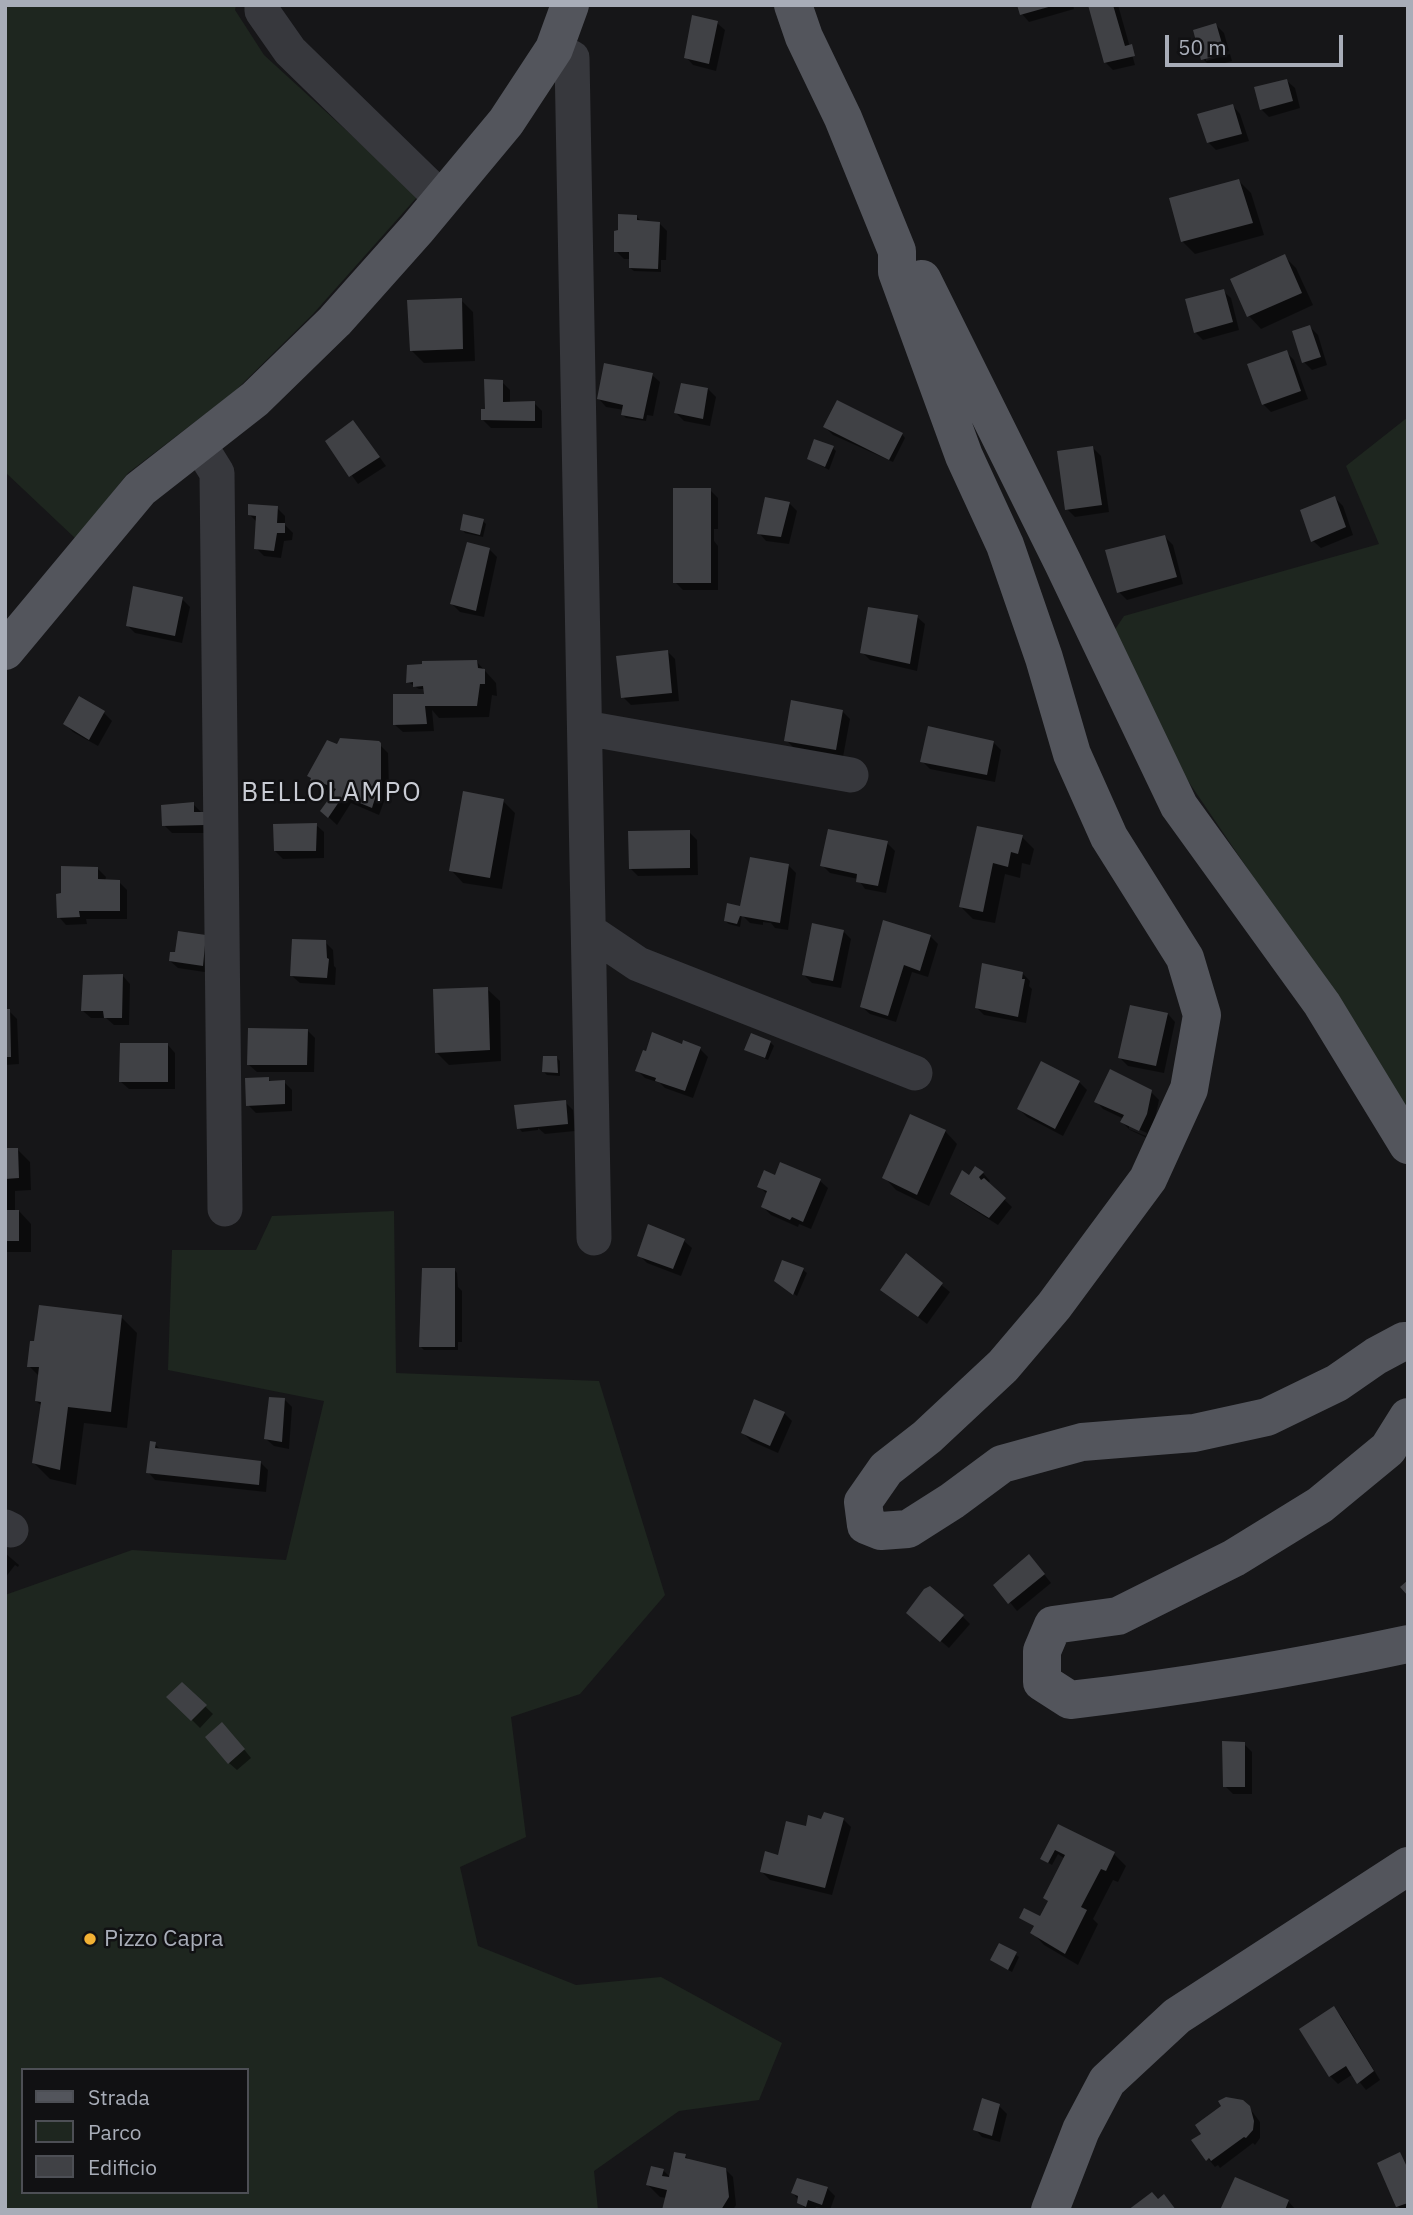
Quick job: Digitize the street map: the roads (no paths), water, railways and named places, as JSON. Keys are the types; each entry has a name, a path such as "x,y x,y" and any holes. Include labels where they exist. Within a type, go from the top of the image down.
{"main road":[{"path":"5,651 140,489 255,399 335,321 506,122 554,49 570,5"},
{"path":"793,5 804,37 843,118 897,251 897,272 964,456 1005,545 1044,658 1072,754 1109,837 1185,958 1202,1015 1189,1089 1148,1179 1054,1306 1003,1366 927,1437 886,1469 863,1502 866,1525 881,1531 908,1529 1002,1464 1082,1442 1194,1433 1267,1417 1337,1383 1376,1356 1404,1341 1408,1342"},
{"path":"897,251 916,268 1063,563 1179,806 1322,1004 1408,1145"},
{"path":"1408,1417 1388,1449 1320,1504 1234,1558 1118,1616 1053,1625 1042,1651 1042,1682 1070,1700 1171,1688 1299,1667 1408,1644"},
{"path":"1050,2210 1081,2130 1107,2081 1177,2016 1408,1866"}],"street":[{"path":"262,5 262,11 290,51 442,198"},
{"path":"554,49 572,58 594,1238"},
{"path":"199,444 217,473 225,1209"},
{"path":"585,729 851,775"},
{"path":"589,931 638,964 915,1073"}],"place":[{"name":"Pizzo Capra","path":"90,1939"}],"district":[{"name":"BELLOLAMPO","path":"332,793"}]}
